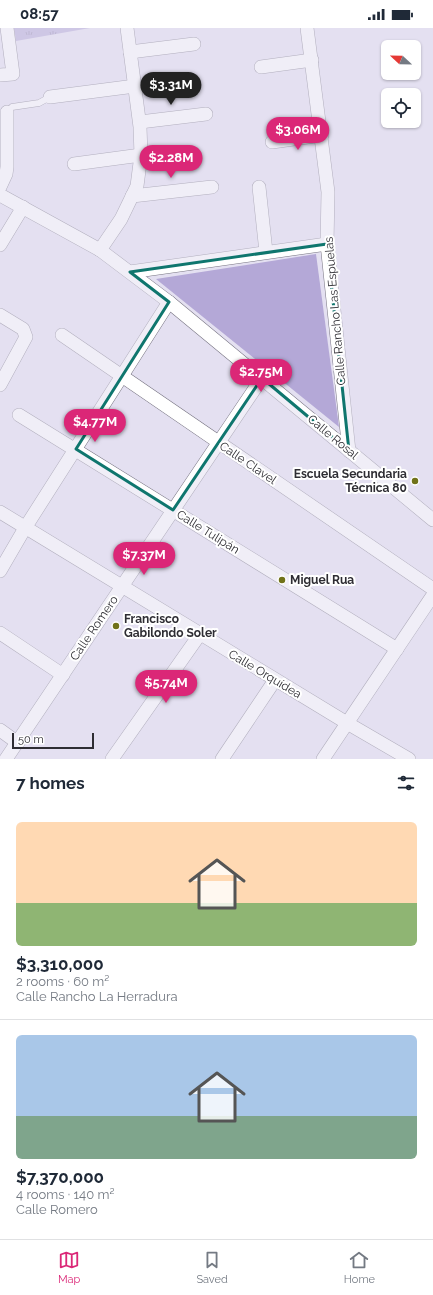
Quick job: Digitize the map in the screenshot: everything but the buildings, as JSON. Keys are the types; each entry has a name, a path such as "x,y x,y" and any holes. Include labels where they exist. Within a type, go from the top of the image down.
{"street":[{"path":"0,75 13,74 7,28"},
{"path":"100,250 121,219 137,186 141,155 140,122 127,28"},
{"name":"Calle Rancho Las Espuelas","path":"307,28 322,135 329,203 327,244 349,451"},
{"path":"130,52 194,44"},
{"path":"261,67 312,60"},
{"path":"50,97 135,86"},
{"path":"0,187 6,174 7,167 7,112"},
{"path":"140,122 206,114"},
{"path":"272,142 322,135"},
{"path":"74,164 141,155"},
{"path":"132,196 212,187"},
{"path":"259,187 266,252"},
{"name":"Calle Rosal","path":"0,195 100,250 130,272 262,378 433,520"},
{"path":"0,245 24,207"},
{"path":"130,272 327,244"},
{"path":"0,571 25,528 169,302"},
{"path":"0,315 23,329 26,337 0,385"},
{"name":"Calle Clavel","path":"62,336 433,589"},
{"name":"Calle Romero","path":"6,759 262,378"},
{"name":"Calle Tulipán","path":"19,415 396,649"},
{"name":"Calle Orquídea","path":"0,512 275,680 408,759"},
{"path":"323,759 433,594"},
{"path":"0,633 63,675"},
{"path":"112,759 200,634"},
{"path":"222,759 275,680"},
{"path":"0,730 18,743"}],"lane":[{"path":"7,112 12,108 39,103 50,97"}],"highlighted area":[{"path":"327,244 349,451 262,378 173,510 76,449 169,302 130,272"}],"green space":[{"path":"14,28 90,28 16,41"},
{"path":"316,254 339,427 156,279"}],"place":[{"name":"Escuela Secundaria Técnica 80","path":"415,481"},
{"name":"Miguel Rua","path":"282,580"},
{"name":"Francisco Gabilondo Soler","path":"116,626"}]}
